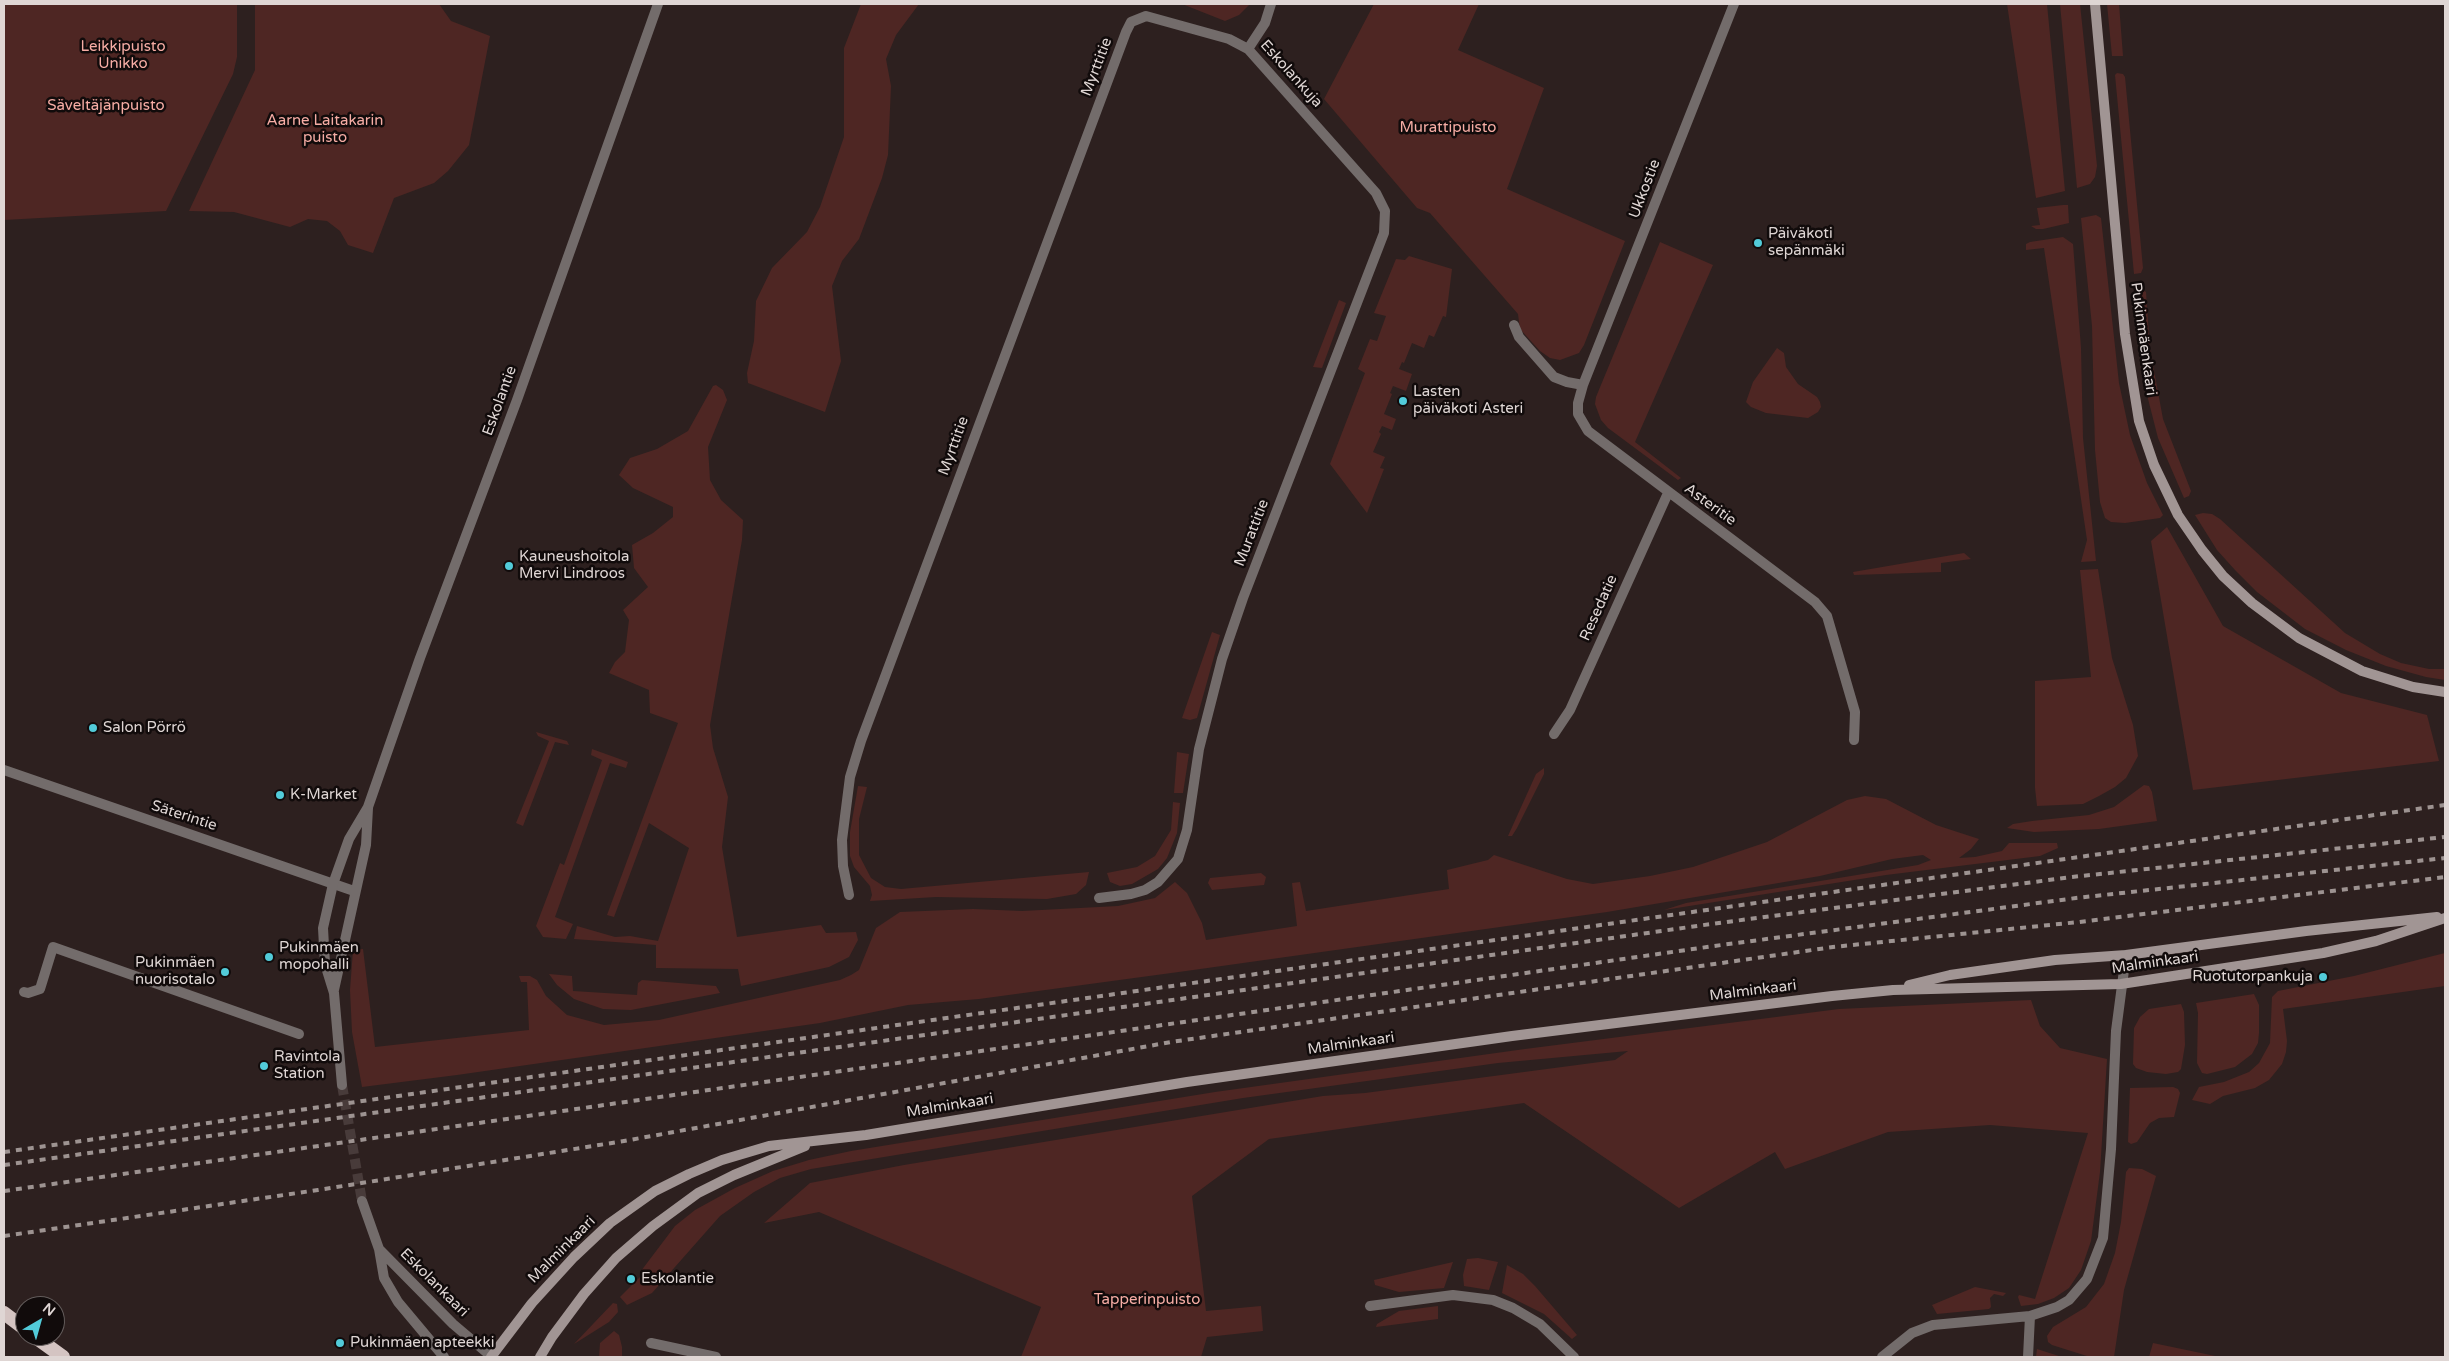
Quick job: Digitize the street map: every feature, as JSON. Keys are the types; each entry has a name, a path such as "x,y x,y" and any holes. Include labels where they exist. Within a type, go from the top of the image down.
{"highway":[{"path":"4,1313 15,1321"},
{"path":"48,1346 63,1357"}],"main road":[{"name":"Pukinmäenkaari","path":"2095,4 2124,324 2139,421 2154,465 2178,515 2223,576 2252,603 2284,628 2327,654 2362,671 2413,687 2445,692"},
{"name":"Malminkaari","path":"1893,990 1950,975 2055,960 2126,955 2306,930 2445,917"},
{"name":"Malminkaari","path":"492,1357 532,1303 574,1257 610,1223 655,1191 722,1160 769,1146 815,1142 1187,1082 1512,1036 1893,990 2121,984 2323,953 2376,941 2445,917"},
{"name":"Malminkaari","path":"540,1357 552,1337 584,1294 616,1258 678,1205 734,1174 815,1142"}],"street":[{"name":"Eskolantie","path":"333,884 348,839 368,807 420,658 517,400 657,4"},
{"path":"1248,49 1265,23 1271,4"},
{"name":"Ukkostie","path":"1583,385 1734,4"},
{"name":"Eskolankuja","path":"1136,18 1146,16 1158,19 1229,40 1248,49 1376,193 1385,211"},
{"name":"Myrttitie","path":"849,895 842,866 842,840 850,776 861,741 1126,32 1131,22 1136,18"},
{"name":"Murattitie","path":"1099,898 1145,890 1170,871 1183,846 1199,749 1222,659 1243,598 1384,233 1385,211"},
{"path":"1514,325 1519,337 1554,377 1583,385"},
{"name":"Asteritie","path":"1583,385 1578,403 1578,414 1588,431 1815,602 1827,616 1855,712 1854,740"},
{"name":"Resedatie","path":"1554,734 1570,710 1668,493"},
{"name":"Säterintie","path":"4,770 354,892"},
{"name":"Eskolantie","path":"354,892 366,845 368,807"},
{"path":"333,884 323,928 325,964 334,992 342,1085"},
{"path":"334,992 354,892"},
{"path":"24,992 28,993 40,989 53,947 299,1034"},
{"path":"1882,1357 1912,1333 1933,1325 2030,1316 2057,1307 2069,1300 2087,1279 2103,1238 2111,1149 2116,1031 2126,955"},
{"name":"Eskolankaari","path":"362,1200 379,1249 384,1278 398,1302 444,1357"},
{"name":"Eskolankaari","path":"379,1249 453,1324 492,1357"},
{"path":"1370,1306 1453,1295 1493,1300 1513,1308 1540,1324 1574,1357"},
{"path":"2028,1357 2030,1316"},
{"path":"651,1343 716,1357"}],"green space":[{"name":"Säveltäjänpuisto","path":"4,4 237,4 237,57 233,74 166,211 4,220"},
{"name":"Aarne Laitakarin puisto","path":"255,4 439,4 451,21 490,36 469,145 448,171 434,183 394,198 373,253 348,245 340,231 327,221 308,219 290,227 234,212 189,211 255,70"},
{"path":"861,4 919,4 896,35 886,59 891,86 888,155 882,178 859,239 842,261 832,286 841,361 825,412 748,383 747,373 754,341 756,301 772,268 807,232 820,207 844,137 844,48"},
{"path":"1182,4 1250,4 1239,15 1225,21"},
{"name":"Murattipuisto","path":"1374,4 1479,4 1458,50 1544,88 1507,189 1625,241 1584,345 1579,353 1560,360 1550,358 1540,351 1520,329 1518,314 1430,213 1417,208 1324,99"},
{"path":"2007,4 2047,4 2065,191 2036,198"},
{"path":"2060,4 2080,4 2097,166 2095,177 2090,184 2077,188"},
{"path":"2107,4 2119,4 2123,56 2112,56"},
{"path":"2117,73 2123,74 2125,77 2143,268 2141,273 2134,274 2115,75"},
{"path":"2068,205 2069,223 2043,229 2036,229 2031,226 2040,225 2037,208"},
{"path":"2096,215 2101,218 2119,383 2130,435 2147,483 2163,515 2160,518 2125,523 2111,522 2105,518 2100,502 2095,450 2092,326 2081,218"},
{"path":"2063,237 2073,244 2081,348 2083,438 2096,561 2081,562 2087,540 2044,248 2026,250 2026,244 2030,242"},
{"path":"1660,242 1713,265 1635,442 1681,478 1678,480 1608,428 1601,420 1595,404 1596,397"},
{"path":"1409,256 1452,269 1446,317 1443,316 1434,337 1429,335 1424,348 1412,343 1404,363 1402,362 1399,369 1412,374 1406,391 1393,386 1390,393 1392,394 1384,414 1396,419 1392,430 1382,426 1379,432 1381,434 1373,452 1385,457 1380,468 1384,469 1367,513 1330,464 1365,373 1358,369 1370,339 1377,341 1386,316 1374,313 1396,259 1405,260"},
{"path":"2140,288 2146,292 2150,349 2163,419 2191,491 2189,496 2184,498 2158,438 2145,387 2135,292"},
{"path":"1339,300 1346,303 1322,368 1313,367"},
{"path":"1777,348 1784,353 1786,367 1798,384 1817,397 1820,402 1821,407 1818,412 1808,418 1766,413 1751,407 1746,402 1753,382"},
{"path":"716,385 723,390 727,400 708,447 710,480 721,500 743,520 742,540 710,725 713,748 728,797 722,847 737,937 821,925 826,933 856,932 858,940 849,957 829,967 741,986 738,969 656,968 656,945 574,939 577,926 615,937 630,936 658,941 689,848 649,823 614,917 607,915 678,723 650,713 649,690 609,673 615,662 625,652 629,620 623,610 648,587 634,568 632,545 653,533 673,517 673,507 633,488 619,475 630,458 657,449 688,431 713,386"},
{"path":"2203,513 2212,514 2220,519 2345,633 2380,654 2401,663 2429,669 2445,669 2445,680 2386,666 2346,650 2305,629 2257,592 2217,550 2195,515"},
{"path":"2167,527 2223,626 2341,693 2427,715 2439,761 2193,790 2151,541"},
{"path":"1964,553 1971,559 1941,563 1941,572 1854,575 1853,572"},
{"path":"2098,569 2112,658 2133,725 2138,756 2126,778 2115,787 2083,804 2037,806 2035,788 2035,681 2091,677 2080,570"},
{"path":"1212,632 1220,635 1197,718 1190,720 1182,718"},
{"path":"536,732 567,741 569,745 555,742 523,826 516,823 549,741 538,736"},
{"path":"592,749 628,762 626,768 610,763 555,917 573,924 566,939 543,937 536,926 560,863 564,865 602,760 591,755"},
{"path":"1177,752 1189,754 1183,793 1174,793"},
{"path":"1544,768 1544,774 1517,828 1512,836 1508,836 1536,774"},
{"path":"2144,785 2149,786 2152,792 2157,821 2099,829 2034,832 2007,828 2013,824 2089,815 2114,807"},
{"path":"858,786 867,787 859,819 859,855 871,878 885,887 901,889 1089,872 1086,885 1076,894 1047,899 936,897 870,901 872,895 870,886 854,867 850,856 850,832"},
{"path":"1865,796 1886,799 1936,825 1979,839 1971,849 1959,858 1975,857 2002,851 2009,843 2057,843 2058,848 2040,856 1886,875 1664,910 1686,903 1918,865 1931,860 1923,855 1892,859 1820,876 1607,912 979,999 908,1005 820,1023 362,1087 352,1032 350,990 353,950 363,949 375,1047 529,1030 527,982 521,982 519,976 530,976 537,980 546,996 567,1015 604,1025 659,1020 840,980 859,970 876,928 900,912 973,909 1022,911 1118,906 1155,898 1175,882 1187,893 1202,923 1206,940 1297,926 1292,883 1300,882 1306,911 1449,889 1447,870 1488,860 1494,855 1567,879 1593,884 1650,876 1693,867 1767,842 1847,800"},
{"path":"1173,802 1180,803 1177,833 1167,858 1158,869 1132,884 1120,886 1110,882 1107,873 1137,867 1155,856 1171,830"},
{"path":"1261,873 1266,877 1264,885 1212,890 1208,883 1210,878"},
{"path":"2445,953 2445,986 2283,1009 2287,1041 2286,1052 2282,1064 2269,1080 2255,1088 2223,1096 2210,1104 2192,1100 2199,1087 2224,1082 2249,1072 2259,1063 2270,1043 2272,997 2278,991 2354,976"},
{"path":"549,974 572,976 573,991 637,995 638,983 642,980 716,986 720,993 631,1010 603,1009 574,999 557,985"},
{"path":"2254,994 2259,1005 2259,1033 2258,1043 2252,1054 2235,1067 2207,1074 2202,1073 2197,1063 2198,1013 2196,1003"},
{"name":"Tapperinpuisto","path":"2031,1000 2040,1026 2060,1048 2107,1059 2100,1172 2091,1241 2081,1270 2069,1288 2054,1298 2038,1304 2021,1306 2018,1297 2019,1295 2035,1299 2088,1133 1990,1125 1888,1132 1785,1169 1775,1152 1679,1208 1524,1103 1269,1139 1192,1196 1206,1311 1261,1306 1263,1331 1207,1337 1201,1357 1021,1357 1041,1307 819,1212 764,1223 810,1183 904,1165 1323,1096 1365,1093 1615,1060 1628,1051 1498,1063 1243,1098 811,1169 780,1178 754,1192 720,1216 652,1293 627,1305 620,1297 643,1274 641,1271 675,1226 695,1210 735,1188 773,1171 809,1160 851,1151 1215,1092 1525,1049 1839,1009"},
{"path":"2181,1004 2184,1012 2185,1045 2181,1069 2178,1072 2166,1074 2147,1072 2136,1068 2133,1064 2134,1028 2140,1017 2149,1009"},
{"path":"2173,1087 2178,1089 2180,1093 2174,1117 2159,1118 2150,1123 2137,1142 2131,1144 2128,1142 2130,1088"},
{"path":"2129,1168 2142,1169 2156,1176 2124,1290 2114,1357 2090,1357 2052,1345 2048,1342 2047,1336 2053,1327 2086,1307 2104,1284 2115,1253 2121,1222 2126,1172"},
{"path":"1478,1258 1498,1262 1489,1290 1464,1286 1463,1275 1467,1259"},
{"path":"1453,1262 1444,1288 1399,1292 1375,1285 1374,1280"},
{"path":"1507,1265 1523,1274 1535,1286 1577,1335 1572,1339 1544,1314 1502,1293"},
{"path":"1975,1287 2006,1293 2003,1296 1994,1294 1990,1298 1991,1307 1989,1309 1937,1314 1932,1305"},
{"path":"613,1303 617,1304 618,1312 609,1322 574,1344"},
{"path":"1438,1306 1438,1319 1376,1327 1377,1324 1399,1311"},
{"path":"614,1331 619,1335 622,1357 599,1357 600,1343"},
{"path":"2153,1343 2220,1357 2149,1357"},
{"path":"2037,1349 2062,1357 2036,1357"}],"tunnel":[{"path":"342,1085 362,1201"}],"railway":[{"path":"4,1152 2445,805"},
{"path":"4,1165 1711,924 2072,877 2445,837"},
{"path":"4,1191 1714,946 2076,898 2445,858"},
{"path":"4,1236 318,1190 624,1141 1171,1042 1833,947 2079,922 2445,877"}],"place":[{"name":"Päiväkoti sepänmäki","path":"1758,243"},
{"name":"Lasten päiväkoti Asteri","path":"1403,401"},
{"name":"Kauneushoitola Mervi Lindroos","path":"509,566"},
{"name":"Salon Pörrö","path":"93,728"},
{"name":"K-Market","path":"280,795"},
{"name":"Pukinmäen mopohalli","path":"269,957"},
{"name":"Pukinmäen nuorisotalo","path":"225,972"},
{"name":"Ruotutorpankuja","path":"2323,977"},
{"name":"Ravintola Station","path":"264,1066"},
{"name":"Eskolantie","path":"631,1279"},
{"name":"Pukinmäen apteekki","path":"340,1343"}],"park label":[{"name":"Leikkipuisto Unikko","path":"123,56"}]}
